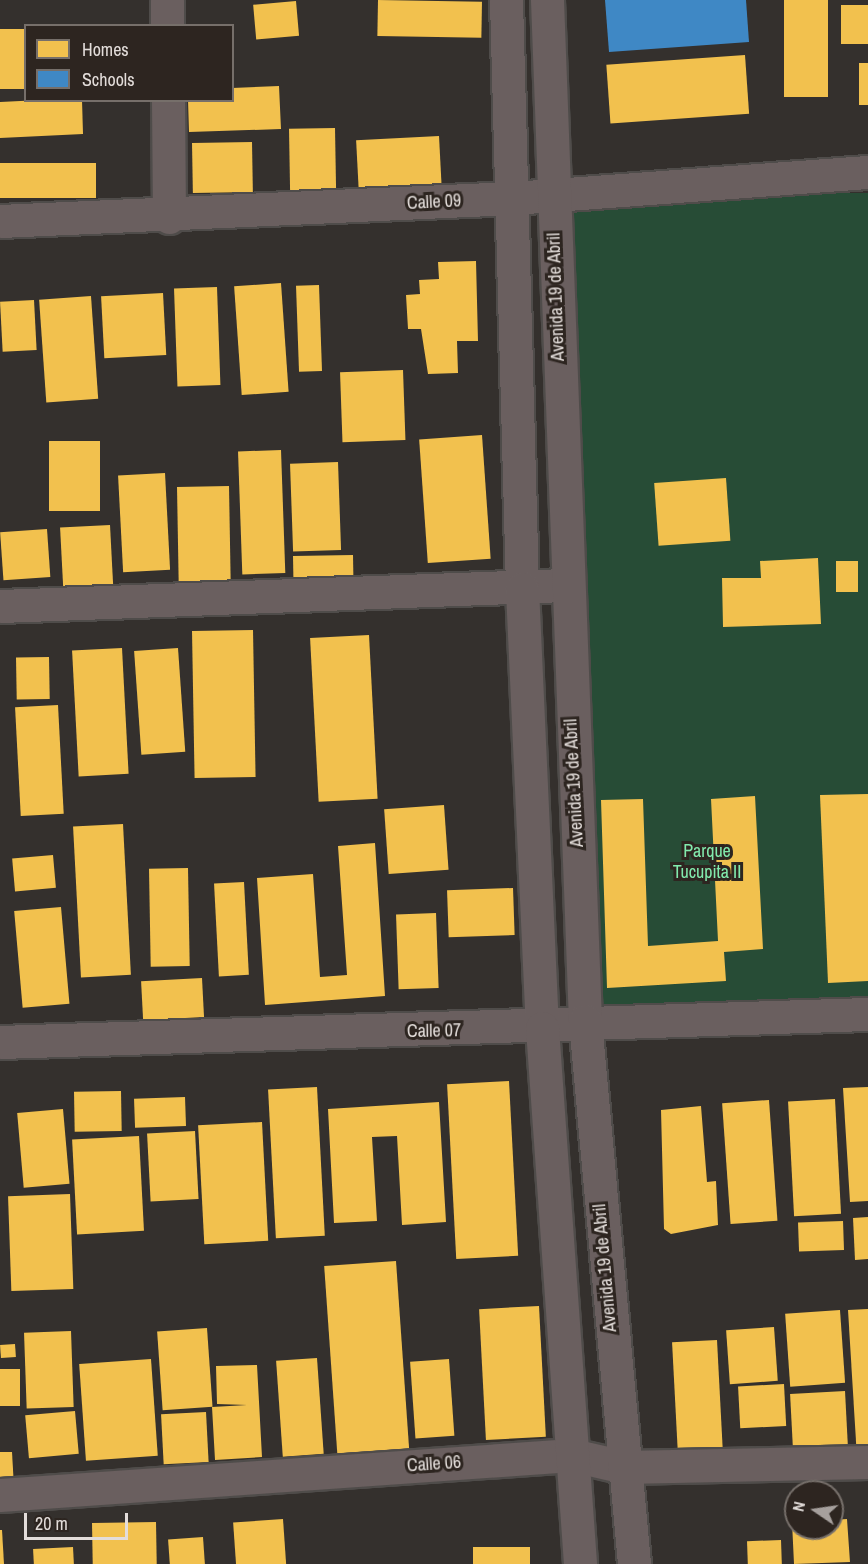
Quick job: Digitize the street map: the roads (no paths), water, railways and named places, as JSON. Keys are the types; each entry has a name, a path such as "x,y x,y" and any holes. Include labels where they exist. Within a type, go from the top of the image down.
{"street":[{"path":"167,0 167,24"},
{"path":"506,0 522,590 542,1028 580,1564"},
{"name":"Avenida 19 de Abril","path":"547,0 565,585 585,1021 634,1564"},
{"path":"168,102 169,217"},
{"name":"Calle 09","path":"0,221 169,217 513,198 552,192 868,172"},
{"path":"0,606 522,590 565,585"},
{"name":"Calle 07","path":"0,1042 542,1028 585,1021 868,1014"},
{"name":"Calle 06","path":"0,1495 572,1455 624,1467 868,1462"}],"park label":[{"name":"Parque Tucupita II","path":"707,862"}]}
